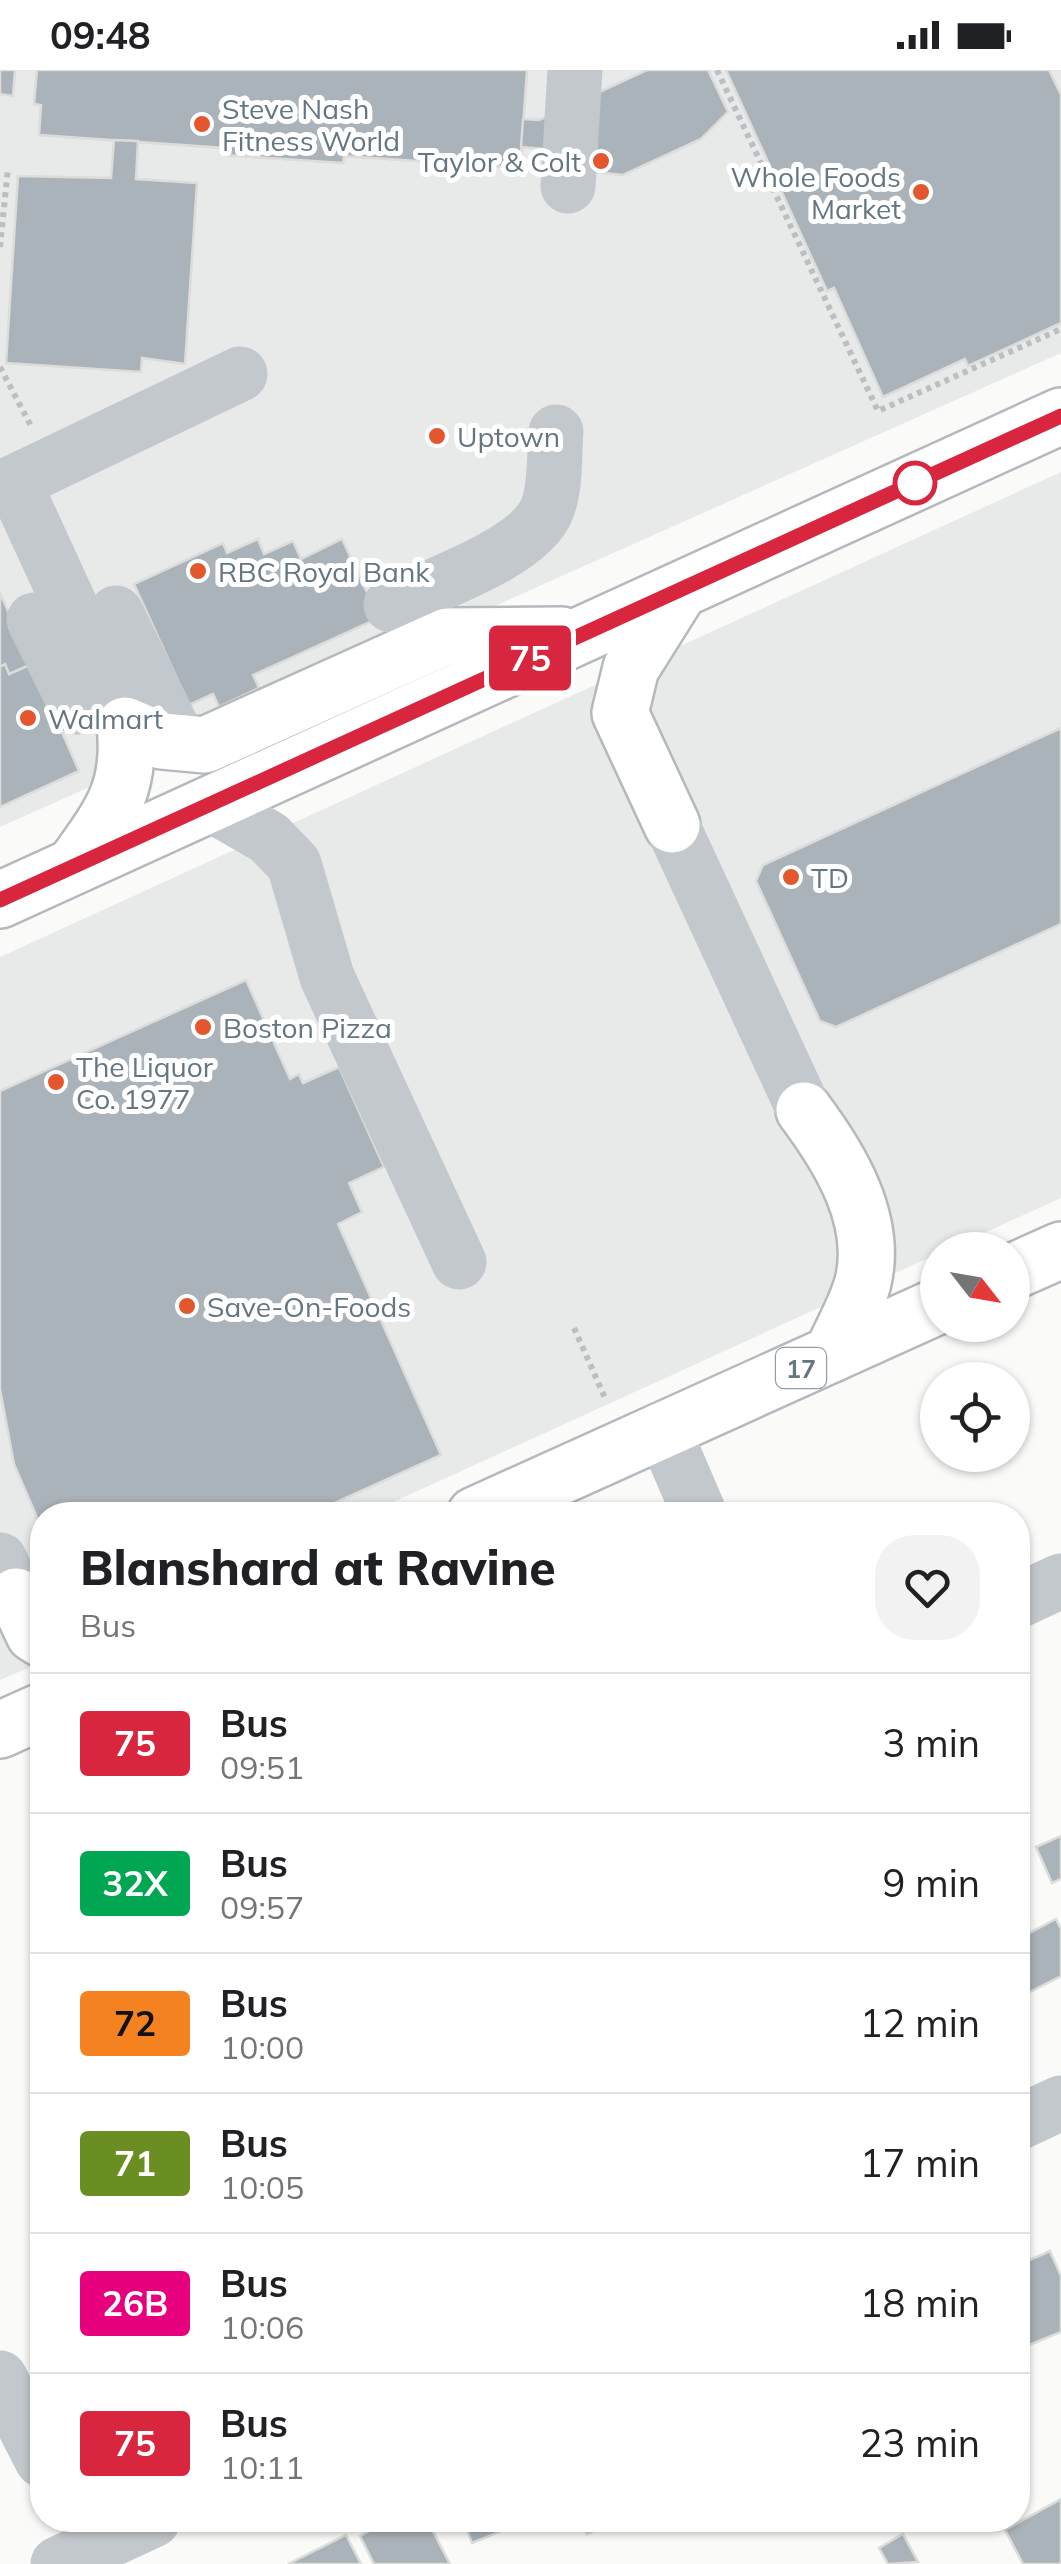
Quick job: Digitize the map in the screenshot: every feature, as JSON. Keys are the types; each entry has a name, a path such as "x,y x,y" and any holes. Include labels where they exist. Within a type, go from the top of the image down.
{"highway":[{"path":"0,900 1061,416"},
{"path":"672,824 620,714 631,668 680,590"},
{"path":"74,866 119,800 125,751 162,741 205,744 447,636 580,635"},
{"path":"804,1110 830,1144 867,1228 863,1282 832,1354"},
{"path":"1030,1264 1061,1250"},
{"name":"17","path":"503,1502 920,1314"},
{"path":"0,1730 30,1716"}],"street":[{"path":"568,186 575,70"},
{"path":"34,620 102,759 125,751 22,479 240,374"},
{"path":"391,605 516,545 534,530 548,508 556,432"},
{"path":"116,613 179,742"},
{"path":"210,804 269,838 294,864 328,977 458,1262"},
{"path":"672,824 804,1110"},
{"path":"663,1429 694,1502"},
{"path":"1030,1596 1061,1582"},
{"path":"1030,2117 1061,2103"},
{"path":"0,2378 30,2437"},
{"path":"72,2545 115,2532"}],"path":[{"path":"717,70 878,412 1061,329"},
{"path":"0,247 8,168"},
{"path":"0,367 22,479"},
{"path":"574,1328 605,1398"}],"shaded area":[{"name":"Uptown","path":"0,70 1061,70 1061,353 0,827"},
{"path":"1061,472 1061,1198 986,1232 920,1232 920,1262 393,1502 30,1502 30,1667 0,1680 0,957"}],"building":[{"path":"0,70 15,70 13,96 0,94"},
{"path":"37,70 527,70 520,168 344,156 343,163 225,155 225,148 39,135 41,105 34,104"},
{"path":"37,70 527,70 520,168 344,156 343,163 225,155 225,148 39,135 41,105 34,104"},
{"path":"647,70 708,70 728,112 701,139 623,175 576,170 567,151 521,147 523,119 539,120"},
{"name":"Whole Foods Market","path":"726,70 1049,70 1061,95 1061,323 968,366 965,359 883,397 834,288 827,291"},
{"path":"114,140 138,141 136,179 197,183 185,364 142,358 141,372 6,363 18,176 111,178"},
{"path":"258,539 264,554 293,541 301,559 342,539 379,618 253,675 259,688 219,707 213,694 189,705 134,584 223,543 227,553"},
{"name":"Walmart","path":"0,593 79,771 0,807"},
{"name":"Walmart","path":"5,664 9,674 32,664 79,771 0,807 0,667"},
{"path":"1061,728 1061,924 836,1027 820,1021 756,881 763,865"},
{"name":"Save-On-Foods","path":"246,980 290,1079 299,1074 303,1083 339,1067 384,1167 349,1183 362,1212 338,1224 441,1455 337,1502 30,1502 14,1464 0,1389 0,1091"},
{"path":"1061,1836 1061,1879 1052,1883 1036,1847"},
{"path":"1056,1919 1061,1929 1061,1976 1030,1992 1030,1933"},
{"path":"1050,2251 1061,2276 1061,2332 1030,2345 1030,2260"},
{"path":"1061,2499 1061,2564 1023,2564 1006,2532 1030,2532 1030,2516"},
{"path":"368,2532 433,2532 450,2564 374,2564 360,2536"},
{"path":"468,2532 499,2532 472,2543"},
{"path":"903,2534 918,2562 888,2564 879,2548"},
{"path":"346,2535 361,2564 288,2564"}],"bus line":[{"name":"75","path":"0,900 1061,416"}],"place":[{"name":"Steve Nash Fitness World","path":"202,124"},
{"name":"Taylor & Colt","path":"601,161"},
{"name":"Whole Foods Market","path":"921,192"},
{"name":"Uptown","path":"437,436"},
{"name":"RBC Royal Bank","path":"198,571"},
{"name":"Walmart","path":"28,718"},
{"name":"TD","path":"791,877"},
{"name":"Boston Pizza","path":"203,1027"},
{"name":"The Liquor Co. 1977","path":"56,1082"},
{"name":"Save-On-Foods","path":"187,1306"}]}
